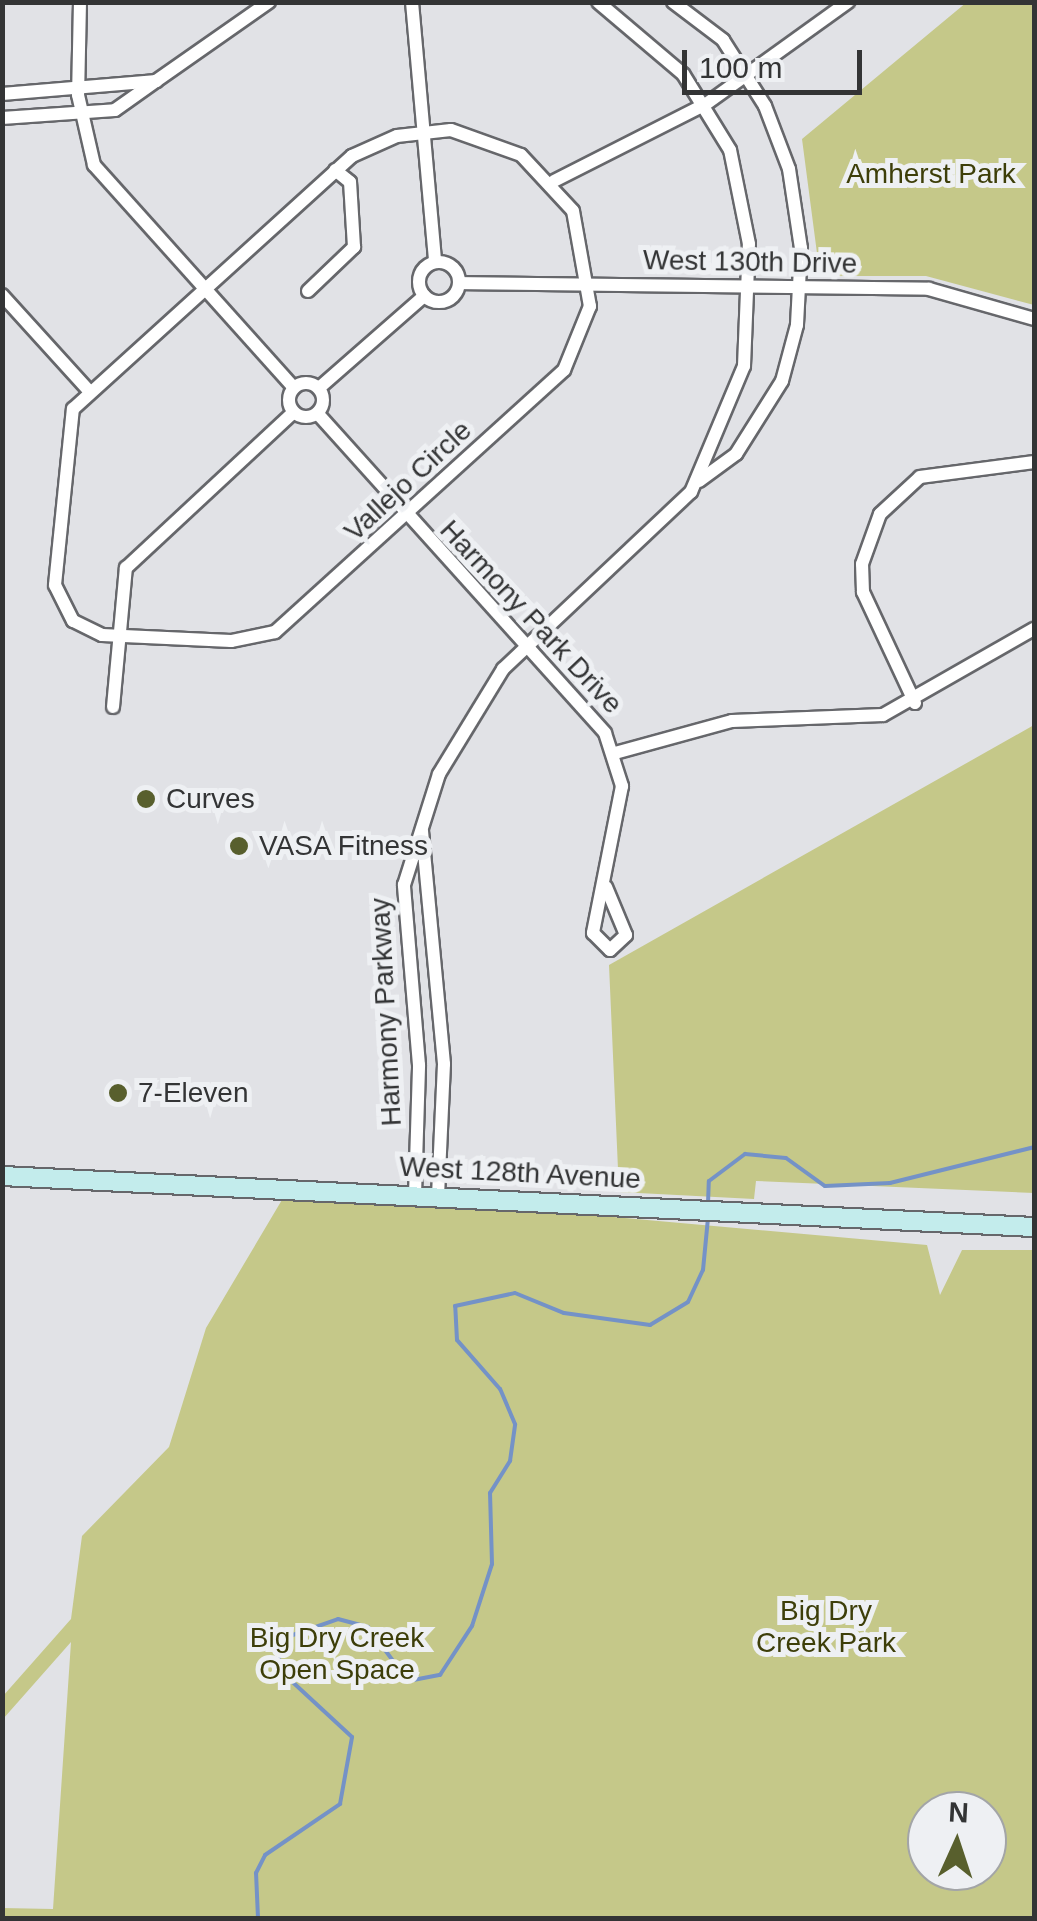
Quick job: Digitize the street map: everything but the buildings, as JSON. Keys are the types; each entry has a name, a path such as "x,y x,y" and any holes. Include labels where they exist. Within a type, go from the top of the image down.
{"main road":[{"name":"West 128th Avenue","path":"2,1176 1034,1227"}],"street":[{"path":"80,2 80,117 100,176 205,285 293,387 293,412"},
{"path":"2,118 80,117 132,103 269,2"},
{"path":"412,2 434,262 420,276 424,296"},
{"name":"Harmony Parkway","path":"598,2 651,40 706,104 744,196 749,287 739,386 699,481"},
{"name":"Harmony Parkway","path":"416,1195 419,1054 402,919 407,861 465,722 528,642 699,481 726,464 774,399 801,287 794,188 748,76 724,40 672,2"},
{"path":"554,182 706,104 848,2"},
{"path":"2,94 78,95 156,82"},
{"name":"Vallejo Circle","path":"424,130 503,145 554,182 581,231 590,283 586,326 564,370 268,635 116,636 73,621 55,585 64,430 90,392 335,170 374,144 424,130"},
{"path":"308,291 354,247 350,182 335,170"},
{"path":"424,296 446,302 460,283 452,267 434,262"},
{"name":"West 130th Drive","path":"460,283 929,290 1034,319"},
{"path":"2,295 90,392"},
{"path":"293,387 319,388 424,296"},
{"path":"113,708 119,586 133,559 293,412 318,414 319,388"},
{"name":"Harmony Park Drive","path":"318,414 404,517 528,642 615,753 622,786 606,888"},
{"path":"915,703 863,592 874,526 920,477 1034,462"},
{"path":"615,753 710,724 861,718 915,703 1034,628"},
{"name":"Harmony Parkway","path":"422,830 443,1054 438,1196"},
{"path":"419,1054 443,1054"}],"green space":[{"name":"Amherst Park","path":"967,2 1034,4 1034,305 926,276 820,276 802,139"},
{"path":"1034,725 1034,1193 756,1181 754,1199 619,1192 609,965"},
{"name":"Big Dry Creek Open Space","path":"289,1188 927,1245 940,1295 962,1250 1034,1250 1034,1918 3,1918 2,1908 53,1909 71,1642 3,1719 3,1696 71,1619 82,1536 169,1447 206,1328"}],"waterway":[{"path":"708,1204 709,1181 745,1154 786,1158 825,1186 890,1183 1034,1147"},
{"path":"258,1918 256,1873 265,1855 340,1804 352,1737 285,1675 278,1660 287,1637 338,1619 368,1627 408,1681 440,1675 472,1626 492,1564 490,1493 510,1461 515,1424 500,1389 457,1340 455,1306 515,1293 564,1313 650,1325 688,1302 703,1270 708,1218"}],"place":[{"name":"Curves","path":"146,799"},
{"name":"VASA Fitness","path":"239,846"},
{"name":"7-Eleven","path":"118,1093"}],"park label":[{"name":"Big Dry Creek Park","path":"826,1627"}]}
